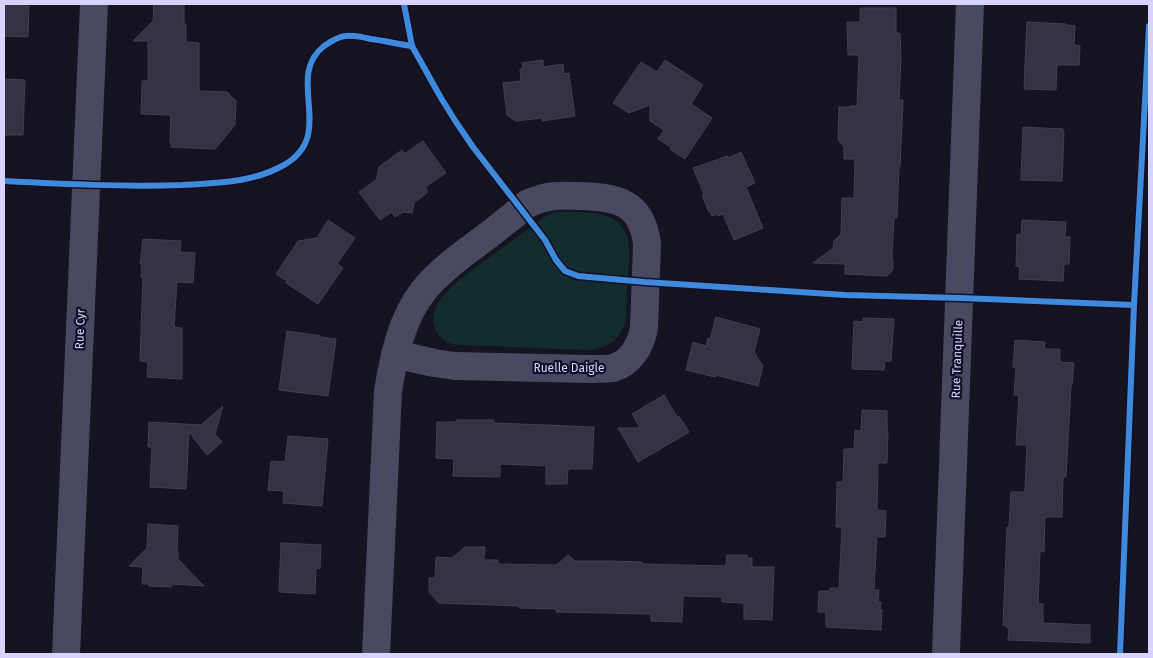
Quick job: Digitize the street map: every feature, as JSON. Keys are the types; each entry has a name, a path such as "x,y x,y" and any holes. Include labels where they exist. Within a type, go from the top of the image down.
{"street":[{"name":"Rue Cyr","path":"66,654 94,4"},
{"name":"Rue Tranquille","path":"946,654 970,4"},
{"name":"Ruelle Daigle","path":"376,654 387,410 390,381 395,354 398,341 416,301 440,273 527,204 535,200 550,196 602,196 619,201 639,216 646,234 647,244 644,328 635,352 620,365 612,368 592,369 455,366 395,354"}],"green space":[{"path":"555,212 595,213 609,217 621,225 625,232 629,252 627,310 624,327 615,340 607,345 589,350 459,345 444,340 435,329 433,321 436,306 443,296 469,272 543,218"}],"building":[{"path":"4,4 29,4 28,37 4,36"},
{"path":"154,4 184,4 186,42 199,43 199,91 227,92 236,101 235,125 215,149 171,147 171,115 141,114 142,81 148,81 148,41 133,41 153,21"},
{"path":"860,8 896,8 896,33 900,33 899,100 903,100 900,167 897,218 894,218 893,270 887,276 845,274 845,264 813,263 833,248 834,241 841,234 842,198 854,198 855,159 844,159 844,147 838,140 839,107 857,106 859,55 848,55 847,22 860,22"},
{"path":"1027,22 1075,26 1074,45 1080,46 1079,65 1057,65 1056,90 1024,89"},
{"path":"543,60 543,67 563,64 564,74 569,73 575,116 542,121 542,118 516,121 507,115 503,83 521,81 520,69 523,69 522,63"},
{"path":"665,60 703,85 691,104 712,118 685,159 658,139 664,130 650,121 650,105 629,113 613,103 641,62 657,72"},
{"path":"4,79 25,80 23,135 4,135"},
{"path":"1023,127 1063,129 1062,181 1021,180"},
{"path":"423,141 446,173 425,187 428,192 414,203 412,213 403,212 395,217 392,212 380,220 359,192 376,180 379,167 402,150 404,154"},
{"path":"741,152 755,183 746,187 763,228 734,240 723,214 712,216 709,212 693,168 728,156 728,158"},
{"path":"328,220 355,238 337,264 343,268 318,304 286,283 287,281 276,274 298,241 317,238"},
{"path":"1022,220 1066,222 1065,237 1070,237 1069,264 1064,264 1063,281 1019,279 1020,267 1016,266 1017,234 1021,235"},
{"path":"143,239 181,241 180,252 195,253 193,283 177,282 174,327 182,328 182,379 147,377 148,362 140,361 143,277 141,277 142,264 140,264"},
{"path":"716,317 760,329 754,352 763,366 758,386 716,375 715,377 686,370 693,342 706,346"},
{"path":"863,318 894,319 891,361 885,361 884,370 852,369 854,321 863,322"},
{"path":"287,331 336,339 328,396 279,390"},
{"path":"1015,340 1045,342 1044,349 1060,349 1060,362 1074,363 1066,477 1063,477 1062,517 1045,517 1044,552 1040,551 1038,604 1043,604 1043,623 1090,625 1090,643 1008,640 1009,628 1003,625 1007,527 1009,527 1011,492 1025,492 1027,445 1016,445 1019,395 1014,395 1016,367 1013,367"},
{"path":"664,395 677,417 679,416 689,432 638,462 618,428 640,428 632,414"},
{"path":"223,406 215,434 222,442 207,455 189,432 186,489 150,487 152,447 148,447 149,422 201,425"},
{"path":"862,410 887,411 887,463 878,463 877,510 886,511 885,537 877,537 874,590 879,590 878,602 881,602 880,610 882,610 881,630 826,627 826,612 818,612 819,591 830,591 830,588 839,588 842,527 836,527 837,482 843,482 844,449 854,449 855,430 861,431"},
{"path":"456,420 494,420 494,423 594,427 592,469 568,469 567,484 546,484 546,466 500,464 500,477 453,476 454,459 436,458 437,422 456,422"},
{"path":"288,436 328,439 322,506 283,503 284,491 268,490 271,461 285,462"},
{"path":"148,524 178,526 178,559 204,586 173,584 171,587 142,584 143,567 129,566 147,548"},
{"path":"281,543 321,545 320,569 316,568 315,594 279,592"},
{"path":"465,547 485,547 484,560 498,560 498,564 557,565 568,555 575,561 726,566 727,555 747,555 747,558 752,558 752,567 774,567 772,620 744,619 744,603 722,602 722,597 683,596 682,622 651,621 651,614 556,612 556,609 519,608 519,606 439,603 429,592 429,578 435,578 436,557 452,558"}],"cycle path":[{"path":"404,4 412,46 441,98 473,147 545,240 556,260 565,271 578,276 645,282 845,295 1134,305"},
{"path":"1120,654 1134,305 1149,26"},
{"path":"4,181 160,186 220,183 258,176 282,166 298,154 307,139 310,123 308,74 313,59 324,46 336,39 348,36 412,46"}]}
